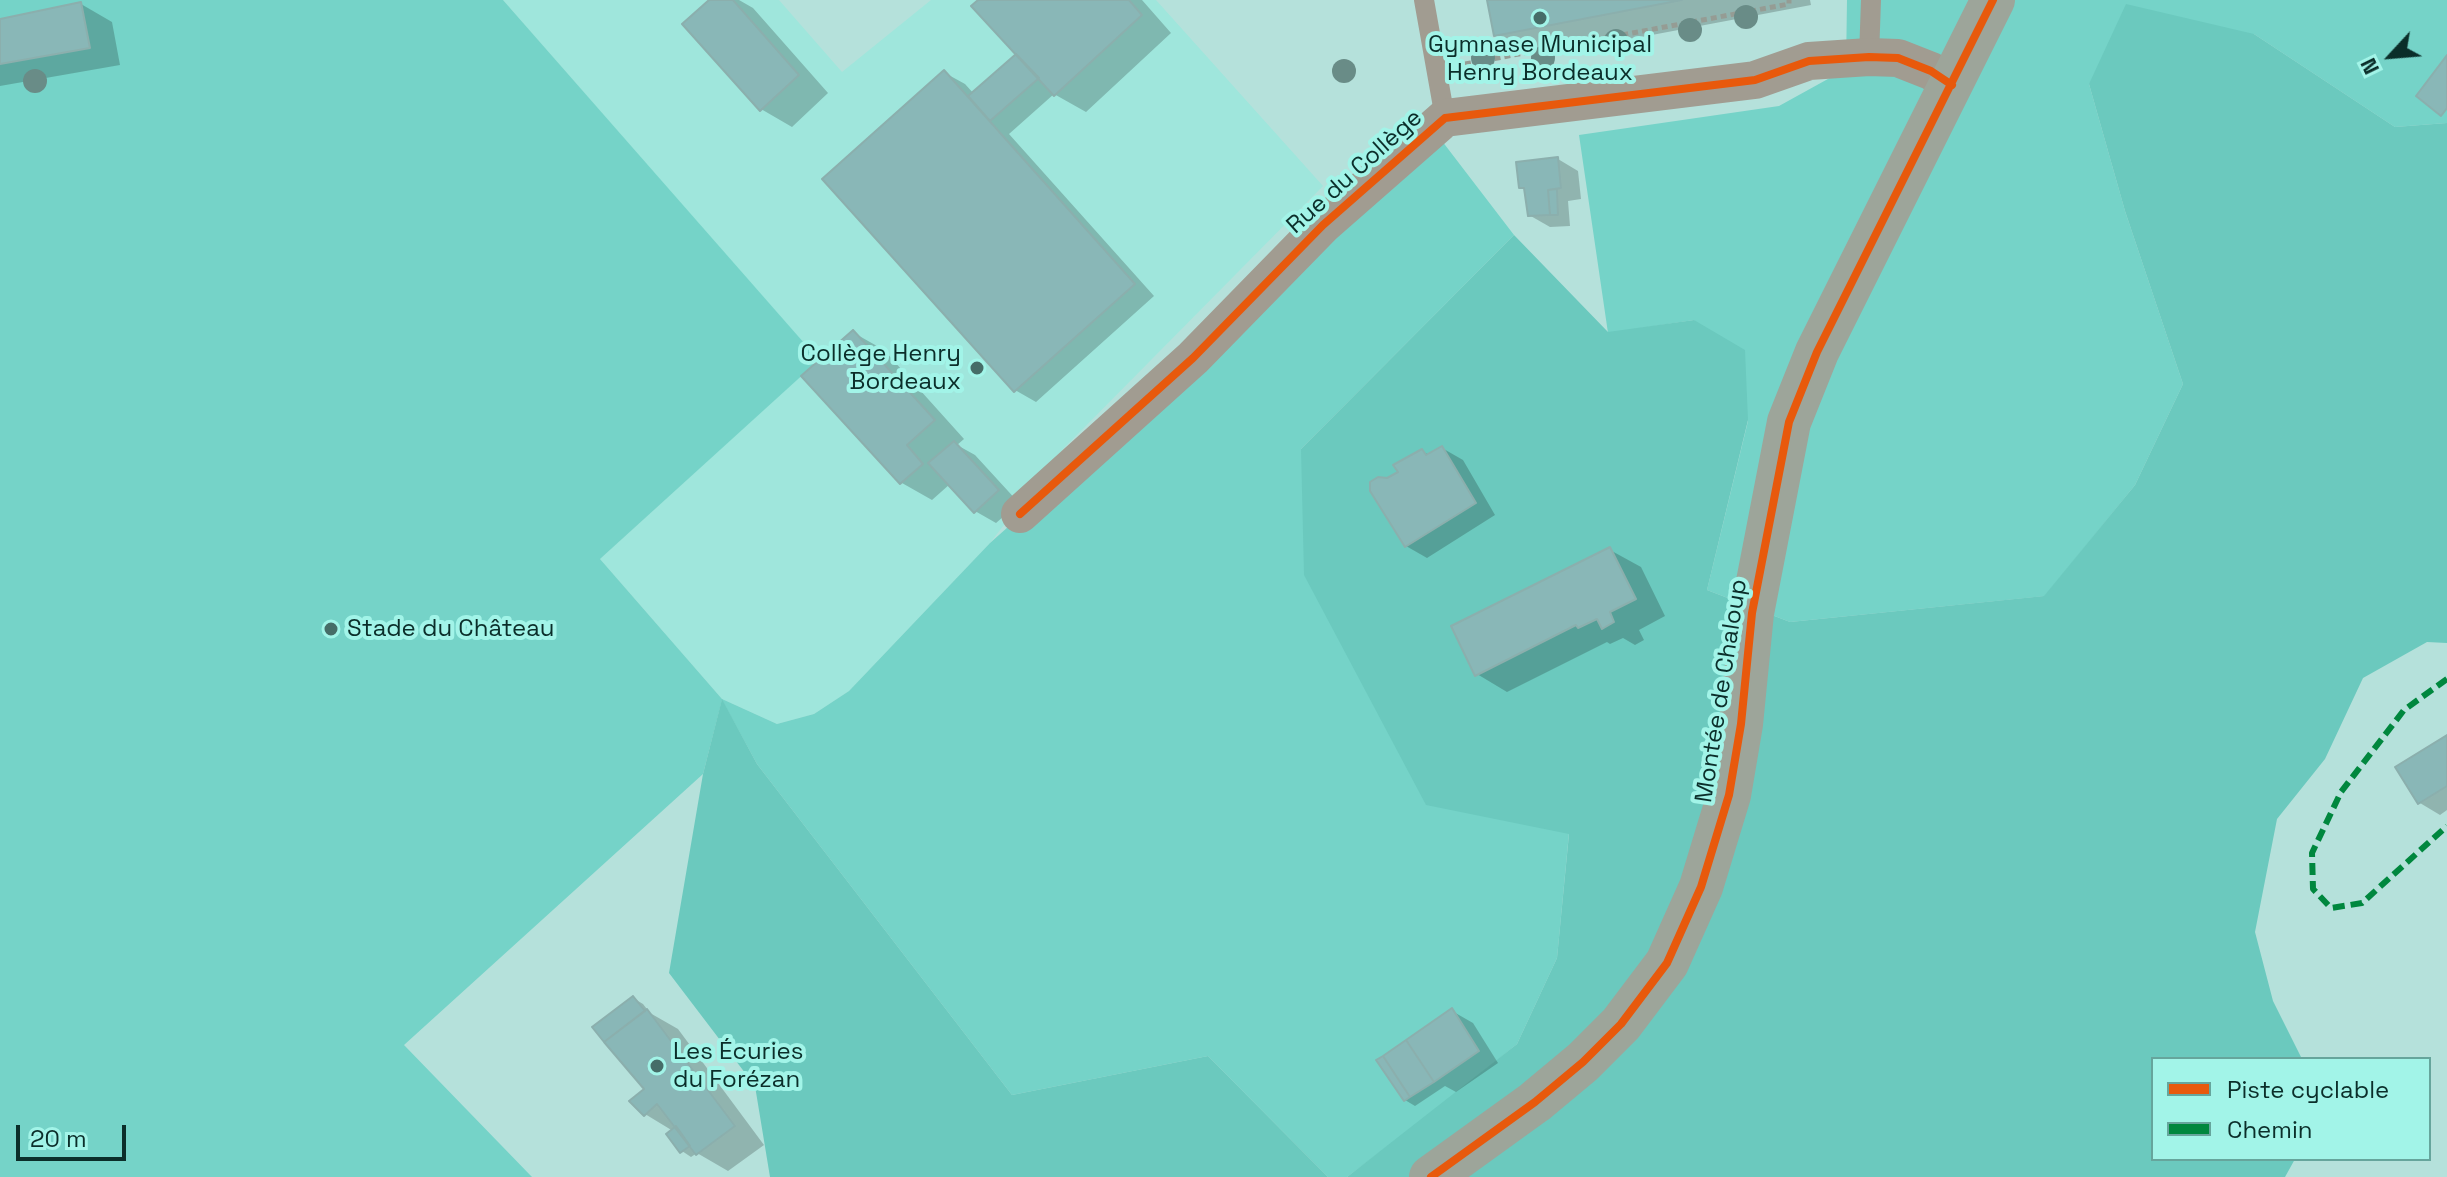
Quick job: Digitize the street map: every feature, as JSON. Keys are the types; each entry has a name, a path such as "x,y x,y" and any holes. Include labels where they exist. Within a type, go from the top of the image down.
{"main road":[{"name":"Montée de Chaloup","path":"1431,1177 1535,1102 1583,1062 1621,1024 1667,963 1701,887 1729,795 1741,724 1752,613 1789,422 1817,352 1993,0"}],"street":[{"name":"Rue du Collège","path":"1020,514 1193,358 1323,225 1445,118 1755,80 1809,61 1869,57 1898,58 1931,71 1952,85"}],"lane":[{"name":"Rue du Collège","path":"1424,0 1445,118"},
{"path":"1869,57 1871,0"}],"path":[{"path":"1477,63 1789,4 1789,0"}],"shaded area":[{"name":"Stade du Château","path":"0,0 503,0 819,360 600,559 722,699 777,724 814,714 849,691 990,543 1442,141 1514,235 1301,449 1426,804 1569,833 1557,958 1517,1044 1347,1177 1328,1177 1208,1056 1012,1095 757,764 722,700 703,774 404,1045 532,1177 0,1177"},
{"name":"Collège Henry Bordeaux","path":"503,0 779,0 842,72 931,0 1156,0 1323,186 1063,449 990,543 849,691 814,714 777,724 722,699 600,559 818,360"},
{"path":"1847,0 2447,0 2447,123 2395,127 2254,34 2089,84 2125,211 2183,384 2135,485 2045,596 1790,622 1707,590 1748,421 1694,320 1608,333 1579,135 1779,106 1846,69"},
{"path":"2126,4 2254,34 2395,127 2447,123 2447,643 2427,642 2363,678 2325,759 2277,819 2255,932 2273,1001 2301,1057 2151,1057 2151,1161 2294,1161 2285,1177 1347,1177 1517,1044 1557,958 1569,834 1426,805 1304,575 1301,449 1514,235 1608,332 1694,320 1745,350 1748,420 1707,590 1790,622 2044,596 2135,485 2183,384 2125,211 2089,84"},
{"path":"722,699 757,764 1012,1095 1208,1056 1328,1177 770,1177 755,1086 669,973 703,774"}],"building":[{"path":"709,0 733,0 799,75 760,111 682,24"},
{"path":"978,0 1129,0 1142,15 1054,96 971,6"},
{"name":"Gymnase Municipal Henry Bordeaux","path":"1487,0 1682,0 1494,36"},
{"path":"81,2 90,48 0,64 0,19"},
{"path":"1016,54 1039,78 990,121 968,96"},
{"path":"2447,55 2447,108 2441,116 2416,96"},
{"path":"944,70 1135,284 1014,392 822,179"},
{"path":"1558,157 1561,188 1548,190 1550,215 1528,216 1524,188 1519,188 1516,162"},
{"path":"1557,189 1558,215 1550,215 1548,190"},
{"path":"853,330 935,420 907,445 923,464 900,484 801,376"},
{"path":"954,441 999,490 974,513 928,463"},
{"path":"1442,446 1476,503 1405,547 1370,491 1370,482 1398,472 1393,465 1422,449 1426,455"},
{"path":"1610,547 1636,599 1610,612 1614,622 1602,629 1597,619 1578,628 1576,625 1475,676 1451,626"},
{"path":"2447,735 2447,786 2418,804 2395,767"},
{"path":"633,996 645,1011 604,1042 592,1027"},
{"path":"1452,1008 1479,1051 1434,1082 1406,1040"},
{"name":"Les Écuries du Forézan","path":"647,1009 735,1126 696,1155 657,1104 644,1116 629,1101 644,1089 604,1042"},
{"path":"1406,1040 1434,1082 1410,1097 1383,1056"},
{"path":"1383,1056 1410,1097 1404,1101 1376,1060"},
{"path":"676,1126 690,1146 680,1153 666,1134"}],"marked path":[{"path":"2447,679 2404,710 2341,792 2312,853 2313,889 2331,908 2362,903 2447,826"}],"cycle path":[{"path":"1431,1177 1535,1102 1583,1062 1621,1024 1667,963 1701,887 1729,795 1741,724 1752,613 1789,422 1817,352 1993,0"},
{"path":"1020,514 1193,358 1323,225 1445,118 1755,80 1809,61 1869,57 1898,58 1931,71 1952,85"}],"place":[{"name":"Gymnase Municipal Henry Bordeaux","path":"1540,18"},
{"name":"Collège Henry Bordeaux","path":"977,368"},
{"name":"Stade du Château","path":"331,629"},
{"name":"Les Écuries du Forézan","path":"657,1066"}]}
